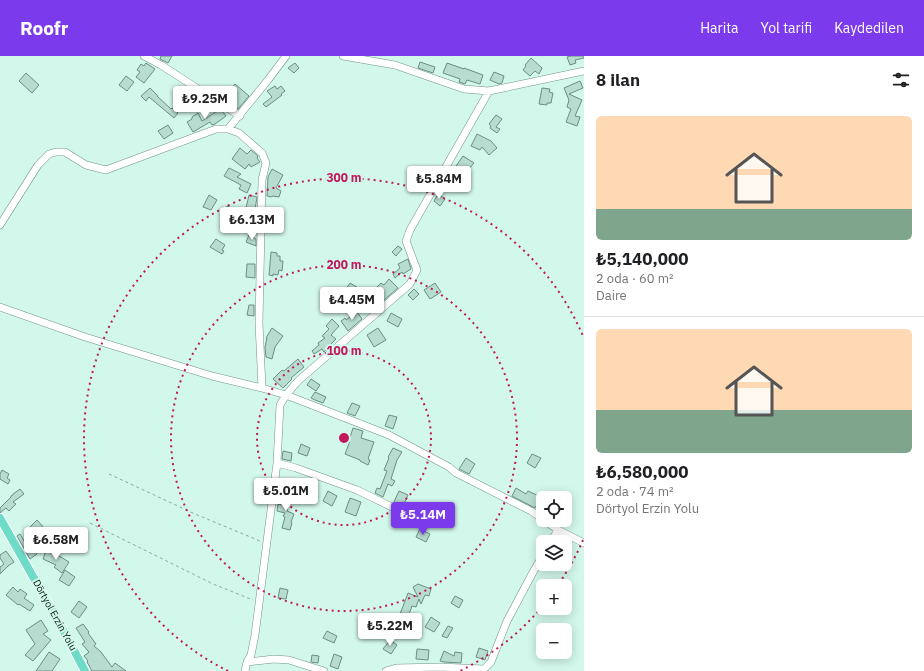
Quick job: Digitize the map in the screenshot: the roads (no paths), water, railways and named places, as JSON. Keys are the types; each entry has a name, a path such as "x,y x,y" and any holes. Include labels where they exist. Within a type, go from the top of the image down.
{"main road":[{"name":"Dörtyol Erzin Yolu","path":"0,518 85,671"}],"street":[{"path":"144,56 161,65 240,116"},
{"path":"228,129 240,116 286,56"},
{"path":"343,56 395,65 464,89 489,91 584,71"},
{"path":"245,671 247,662 251,655 255,636 277,462 280,405 298,381 410,284 417,270 406,241 410,230 489,91"},
{"path":"0,225 38,165 49,154 65,152 86,165 106,170 216,129 228,129 239,133 262,154 266,162 262,180 259,323 262,388"},
{"path":"0,307 212,376 286,395 389,435 449,467 456,473 536,514"},
{"path":"277,462 356,490 398,510"},
{"path":"554,527 584,543"},
{"path":"555,535 558,530"},
{"path":"386,671 396,668 440,667 484,669 491,662 507,621 536,567"},
{"path":"247,662 274,659 289,660 324,671"}]}
